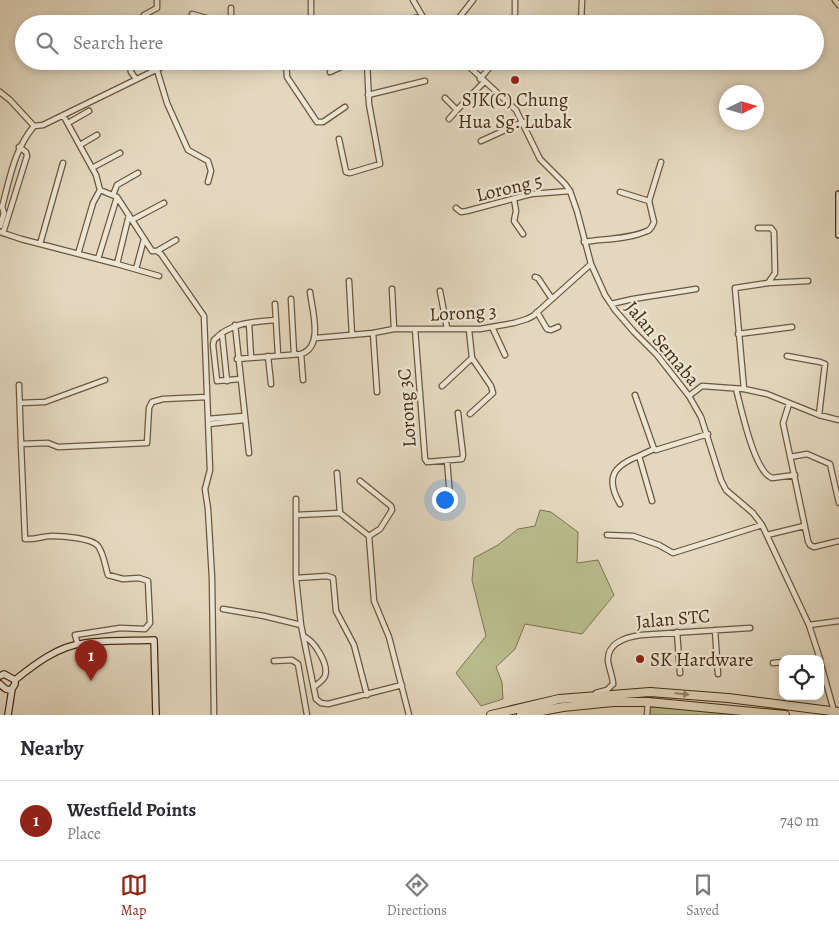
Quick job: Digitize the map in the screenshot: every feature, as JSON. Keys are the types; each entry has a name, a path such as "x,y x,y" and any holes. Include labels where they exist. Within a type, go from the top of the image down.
{"highway":[{"path":"491,715 530,705 585,696 659,692 728,698 837,712"},
{"path":"726,710 703,706 699,702 704,698 728,698"},
{"path":"521,715 563,707 606,702 648,702 785,715"}],"street":[{"path":"144,15 157,8 157,0"},
{"path":"311,0 311,15"},
{"path":"413,0 420,15"},
{"path":"461,15 473,0"},
{"path":"515,0 515,15"},
{"path":"581,15 582,0"},
{"path":"834,0 839,5"},
{"path":"231,8 231,15"},
{"path":"131,70 136,79"},
{"path":"0,226 4,212 1,207 19,147 34,126 43,125 156,70 167,103 188,150 208,161 211,171 208,182"},
{"path":"287,70 287,77 317,122 323,122 346,107"},
{"path":"330,72 334,70"},
{"path":"339,139 346,172 350,174 380,164 368,95 367,70"},
{"name":"Jalan Semaba","path":"471,70 516,110 540,159 570,191 591,264 611,304 634,332 657,355 689,396 708,434 721,480 726,490 753,513 762,525 809,625 819,655"},
{"path":"449,119 489,70"},
{"path":"368,95 425,81"},
{"path":"0,92 34,126"},
{"path":"445,98 457,110"},
{"path":"68,122 88,111"},
{"path":"64,115 96,176 100,190 78,254"},
{"path":"481,141 523,122"},
{"path":"80,145 97,136"},
{"path":"19,147 26,152 27,156 2,232 159,276"},
{"path":"92,168 120,153"},
{"path":"584,242 647,231 654,222 649,201 661,162"},
{"path":"40,244 63,163"},
{"path":"98,259 115,196 116,185 138,173"},
{"path":"100,190 115,196 129,214 152,251 157,251 176,240"},
{"name":"Lorong 5","path":"456,208 461,212 467,212 531,194 570,191"},
{"path":"620,192 649,201"},
{"path":"839,194 839,235"},
{"path":"514,198 516,211 514,221 523,234"},
{"path":"132,220 164,203"},
{"path":"117,264 129,214"},
{"path":"758,228 771,228 774,232 775,273 768,283"},
{"path":"136,269 144,239"},
{"path":"157,251 202,312 210,470 205,489 212,578 214,715"},
{"name":"Lorong 3","path":"316,338 373,333 394,329 447,328 469,330 528,319 591,264"},
{"path":"535,277 538,278 552,299"},
{"path":"348,281 352,335"},
{"path":"744,389 738,334 736,288 768,283 808,282"},
{"path":"611,304 696,289"},
{"path":"392,290 394,329"},
{"path":"440,291 447,328"},
{"path":"237,359 309,352 316,338 310,292"},
{"path":"291,299 294,354"},
{"path":"275,304 278,355"},
{"path":"537,312 547,329 551,330 558,327"},
{"path":"240,380 218,382 214,340 235,325 276,320"},
{"path":"249,323 251,358"},
{"path":"235,325 237,359 249,454"},
{"path":"492,327 505,355"},
{"path":"738,334 792,327"},
{"name":"Lorong 3C","path":"415,329 424,459 426,462 447,461"},
{"path":"469,330 472,358 492,386 492,392 470,414"},
{"path":"222,333 227,381"},
{"path":"373,333 377,392"},
{"path":"301,354 303,380"},
{"path":"268,356 271,384"},
{"path":"787,356 825,364 819,415"},
{"path":"442,386 472,358"},
{"path":"20,403 45,402 105,380"},
{"path":"19,385 25,539 34,540 50,536 88,540 96,543 101,551 108,575 123,579 139,578 148,581 150,624 145,629 120,628 75,635 78,645"},
{"path":"689,396 702,386 744,389 768,394 819,415 839,420"},
{"path":"736,389 752,449 765,474 772,478 795,475"},
{"path":"635,396 654,449"},
{"path":"21,444 48,443 58,447 147,443 149,408 152,402 163,398 207,397"},
{"path":"789,404 783,423 808,540 812,546 839,541"},
{"path":"451,508 447,461 463,458 458,413"},
{"path":"208,421 244,418"},
{"path":"620,504 612,486 614,472 618,467 654,449 708,434"},
{"path":"790,457 807,454 828,462 832,466 839,503"},
{"path":"639,456 652,501"},
{"path":"337,472 340,514"},
{"path":"360,481 390,506 392,510 380,530 369,536"},
{"path":"296,498 296,578 301,625 316,698 324,704 402,685"},
{"path":"296,515 340,514 369,536 374,601 389,637 409,715"},
{"path":"607,535 633,536 659,545 673,554 762,525"},
{"path":"767,535 804,526"},
{"path":"296,578 326,576 333,578 336,611 354,645 367,694"},
{"path":"223,609 301,625"},
{"path":"809,625 839,621"},
{"name":"Jalan STC","path":"614,684 608,659 610,652 614,645 631,636 750,628"},
{"path":"715,630 718,674"},
{"path":"677,632 680,673"},
{"path":"303,636 312,640 325,670 324,678 314,687"},
{"path":"14,680 37,662 78,645 154,640 156,715"},
{"path":"274,661 292,660 298,664 307,715"},
{"path":"773,663 779,662"},
{"path":"0,668 2,675 14,680"},
{"name":"Jalan Semaba","path":"824,671 837,712"},
{"path":"8,715 12,690 15,684 14,680"},
{"path":"585,696 608,690 614,684 625,692 633,693"},
{"path":"2,688 12,690"},
{"path":"2,688 9,705"},
{"path":"647,715 648,702"}],"green space":[{"path":"540,510 551,512 578,532 577,563 598,560 614,595 582,634 525,624 515,649 496,667 502,682 503,699 481,706 456,673 486,636 472,580 474,558 498,545 518,529 535,526"},
{"path":"649,707 684,707 750,715 650,715"}],"place":[{"name":"SJK(C) Chung Hua Sg. Lubak","path":"515,80"},
{"name":"SK Hardware","path":"640,659"},
{"name":"Westfield Points","path":"91,681"}]}
